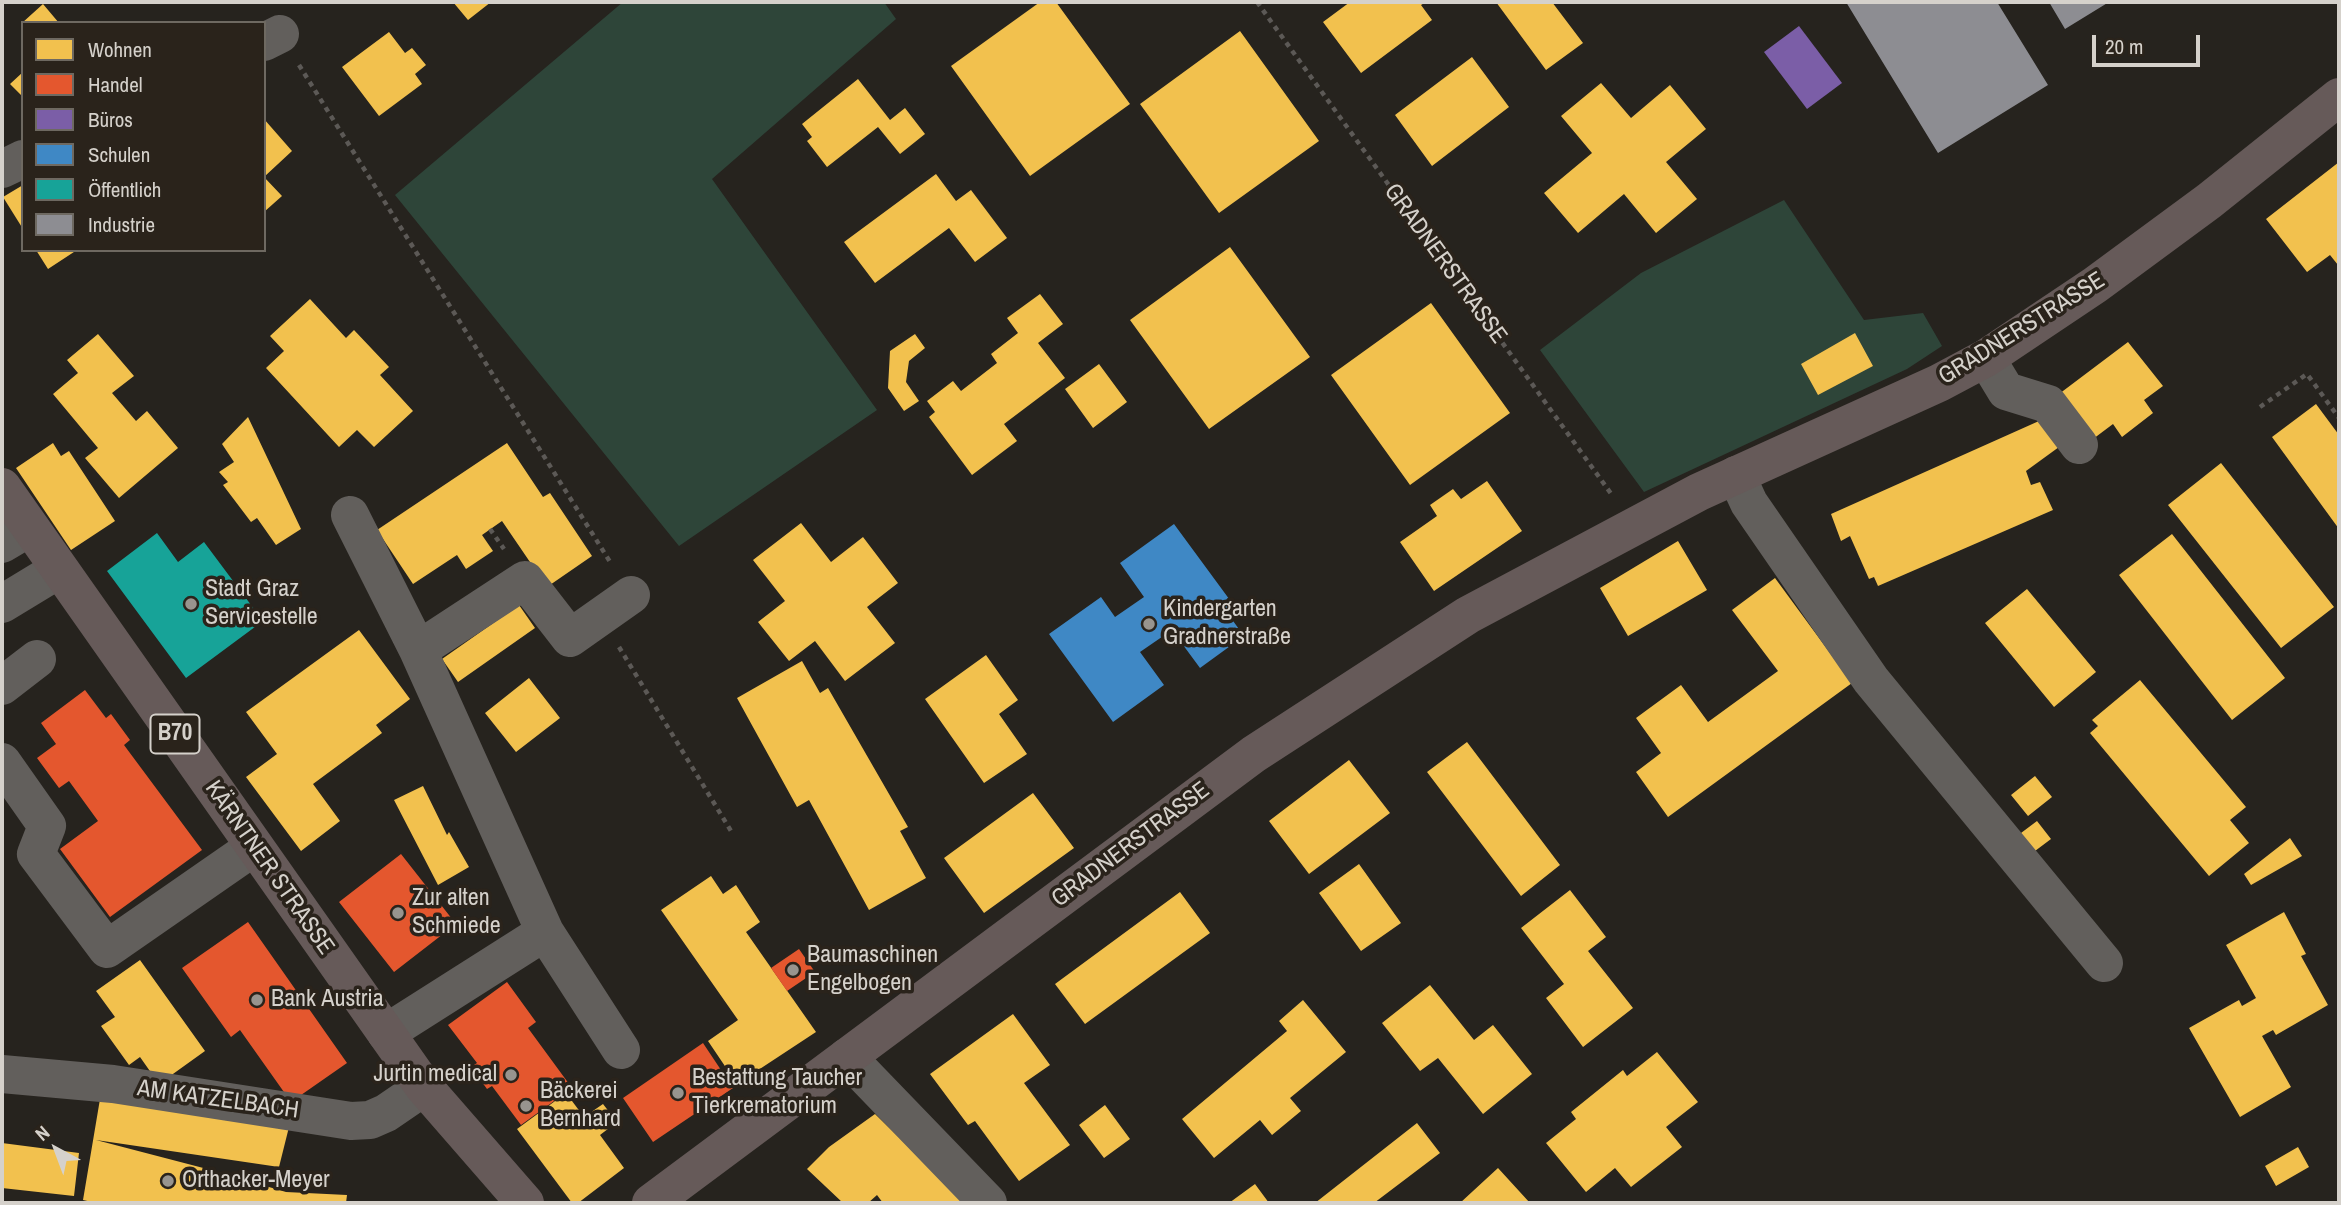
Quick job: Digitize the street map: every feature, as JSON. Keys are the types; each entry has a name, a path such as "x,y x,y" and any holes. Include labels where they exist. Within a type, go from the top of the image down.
{"main road":[{"name":"GRADNERSTRASSE","path":"651,1203 1254,754 1468,615 1736,475 1939,383 1986,358 2095,285 2209,201 2339,97"},
{"name":"KÄRNTNER STRASSE","path":"2,487 16,536 58,570 424,1087 516,1200"}],"street":[{"path":"2,169 21,160"},
{"path":"1986,358 2006,391 2048,404 2079,445"},
{"path":"1736,475 1749,502 1871,680 2104,963"},
{"path":"350,515 418,650 545,932 621,1050"},
{"path":"2,604 58,570"},
{"path":"418,650 525,580 570,638 631,596"},
{"path":"2,686 37,659"},
{"path":"2,762 47,826 36,854 107,949 254,847"},
{"path":"386,1033 545,932"},
{"path":"847,1057 988,1203"},
{"name":"AM KATZELBACH","path":"2,1074 113,1084 351,1121 370,1120 386,1113 424,1087"}],"path":[{"name":"GRADNERSTRASSE","path":"1257,2 1635,526"},
{"path":"272,38 631,596"},
{"path":"2260,407 2307,374 2339,418"},
{"path":"632,669 731,831"}],"green space":[{"path":"623,2 884,2 896,19 712,179 877,410 679,546 395,195"},
{"path":"1784,200 1864,320 1923,313 1942,346 1907,369 1644,492 1540,350 1641,273"}],"building: Wohnen":[{"path":"453,2 491,2 468,20"},
{"path":"1040,2 1056,2 1130,104 1030,176 951,66"},
{"path":"1350,2 1426,2 1421,5 1432,20 1361,73 1323,22"},
{"path":"1496,2 1552,2 1583,43 1546,70"},
{"path":"43,4 57,21 24,21"},
{"path":"1240,31 1319,141 1219,213 1140,104"},
{"path":"389,32 405,53 412,48 426,65 415,74 422,84 379,116 342,67"},
{"path":"1472,57 1509,107 1432,166 1395,115"},
{"path":"21,74 21,95 10,84"},
{"path":"858,79 890,120 905,108 925,134 900,154 878,127 827,167 807,141 812,137 802,124"},
{"path":"1601,83 1631,118 1670,85 1706,129 1666,162 1697,199 1656,233 1624,194 1578,233 1544,193 1592,153 1561,116"},
{"path":"266,121 292,151 266,175"},
{"path":"2339,162 2339,264 2330,255 2307,272 2266,219"},
{"path":"936,174 956,201 971,190 1007,238 975,262 949,228 875,283 844,242"},
{"path":"266,179 282,196 266,210"},
{"path":"21,186 21,226 3,197"},
{"path":"1230,247 1310,357 1209,429 1130,320"},
{"path":"37,252 74,252 48,269"},
{"path":"1040,294 1063,324 1038,343 1065,378 1004,424 1017,441 972,475 929,417 935,412 927,401 953,381 961,391 997,363 991,354 1018,333 1007,318"},
{"path":"310,299 346,338 354,330 389,367 380,375 413,411 374,447 357,430 339,447 266,368 284,351 270,336"},
{"path":"1431,303 1510,413 1410,485 1331,375"},
{"path":"1855,333 1873,366 1818,395 1801,364"},
{"path":"98,334 134,376 112,393 136,421 147,411 178,448 119,498 85,458 98,448 53,394 78,373 67,360"},
{"path":"915,334 925,348 909,361 906,382 919,401 904,411 888,388 890,351"},
{"path":"2128,342 2163,386 2144,400 2153,413 2122,437 2113,424 2093,439 2059,394"},
{"path":"1099,364 1127,402 1093,428 1065,389"},
{"path":"2316,404 2339,435 2339,529 2272,437"},
{"path":"248,417 301,529 276,545 257,518 251,522 223,485 228,482 219,472 234,462 222,444"},
{"path":"2039,421 2059,447 2026,471 2031,485 2040,482 2053,510 1878,586 1874,577 1869,579 1850,536 1841,541 1831,514"},
{"path":"53,443 61,456 69,451 115,521 71,550 16,468"},
{"path":"507,443 543,497 550,493 592,556 547,587 502,521 482,535 493,551 466,569 457,555 413,584 377,530"},
{"path":"2221,463 2334,607 2281,648 2168,505"},
{"path":"1487,481 1522,531 1434,591 1400,542 1437,516 1430,505 1453,489 1461,499"},
{"path":"801,523 831,562 863,537 898,583 867,607 895,643 845,681 815,641 789,661 758,622 785,601 753,560"},
{"path":"2172,534 2285,678 2232,720 2119,575"},
{"path":"1678,541 1707,590 1628,636 1600,588"},
{"path":"1775,578 1852,683 1668,817 1636,772 1661,753 1636,718 1681,685 1708,722 1778,671 1732,610"},
{"path":"2027,589 2096,672 2054,707 1985,623"},
{"path":"519,605 535,628 458,682 442,659"},
{"path":"359,630 410,699 376,725 382,733 313,784 340,821 301,851 246,777 277,754 246,712"},
{"path":"986,655 1018,700 999,714 1027,754 984,783 925,699"},
{"path":"802,661 820,693 828,688 908,827 900,831 926,878 869,910 809,800 797,807 737,698"},
{"path":"529,678 560,718 516,752 485,713"},
{"path":"2140,680 2246,807 2230,820 2249,843 2209,876 2090,733 2098,726 2092,720"},
{"path":"1467,742 1560,865 1521,896 1427,772"},
{"path":"1349,760 1390,813 1309,874 1269,821"},
{"path":"2035,776 2052,797 2028,816 2011,795"},
{"path":"423,786 447,835 449,832 469,867 438,885 394,800"},
{"path":"1033,793 1074,848 984,913 944,858"},
{"path":"2037,821 2051,839 2031,854 2017,836"},
{"path":"2290,838 2302,856 2251,885 2244,874"},
{"path":"1359,864 1401,923 1361,951 1319,893"},
{"path":"711,876 723,894 736,885 760,922 746,932 816,1032 737,1084 708,1041 738,1020 661,910"},
{"path":"1570,890 1606,937 1588,951 1633,1008 1583,1047 1546,998 1564,984 1521,928"},
{"path":"1180,892 1210,933 1085,1024 1055,984"},
{"path":"2284,912 2306,954 2301,956 2328,1005 2276,1035 2273,1030 2262,1036 2291,1087 2240,1117 2189,1028 2239,1000 2242,1006 2256,998 2226,945"},
{"path":"140,960 205,1051 159,1084 140,1057 129,1065 101,1026 115,1017 96,991"},
{"path":"1430,985 1474,1040 1493,1025 1532,1074 1483,1114 1438,1058 1420,1071 1382,1023"},
{"path":"1303,1000 1346,1052 1290,1098 1301,1111 1272,1135 1260,1120 1214,1158 1182,1119 1287,1031 1279,1021"},
{"path":"1013,1014 1050,1065 1024,1083 1070,1145 1019,1181 975,1121 968,1125 930,1074"},
{"path":"1657,1052 1698,1102 1666,1127 1682,1147 1631,1187 1615,1168 1586,1192 1546,1143 1576,1119 1571,1112 1623,1070 1627,1076"},
{"path":"566,1093 584,1117 603,1104 617,1122 600,1135 624,1168 578,1203 572,1203 517,1129"},
{"path":"100,1099 290,1123 279,1167 96,1140 286,1192 347,1195 346,1203 96,1203 83,1200"},
{"path":"1105,1105 1130,1139 1104,1158 1079,1125"},
{"path":"875,1114 966,1203 883,1203 877,1195 868,1203 843,1203 807,1169 829,1147"},
{"path":"1417,1123 1440,1153 1374,1203 1315,1203"},
{"path":"2,1143 79,1153 74,1196 2,1188"},
{"path":"2298,1147 2309,1167 2276,1186 2265,1166"},
{"path":"1498,1168 1530,1203 1460,1203"},
{"path":"1255,1184 1269,1203 1229,1203"}],"building: Handel":[{"path":"85,690 106,718 111,714 130,740 124,745 202,850 110,917 60,849 98,821 69,781 59,788 37,758 56,744 41,723"},
{"name":"Zur alten Schmiede","path":"401,854 456,924 394,972 339,902"},
{"path":"248,922 347,1063 291,1102 240,1030 231,1037 182,968"},
{"name":"Baumaschinen Engelbogen","path":"799,949 815,972 787,991 771,968"},
{"path":"507,982 536,1022 528,1028 572,1088 521,1125 492,1086 487,1089 471,1067 477,1063 448,1025"},
{"name":"Bestattung Taucher Tierkrematorium","path":"703,1043 733,1088 653,1142 623,1098"}],"building: Büros":[{"path":"1799,26 1842,83 1807,109 1764,52"}],"building: Schulen":[{"name":"Kindergarten Gradnerstraße","path":"1174,524 1235,607 1228,614 1244,636 1200,668 1172,630 1140,652 1164,685 1113,722 1049,634 1101,597 1115,617 1144,597 1120,563"}],"building: Öffentlich":[{"name":"Stadt Graz Servicestelle","path":"157,533 178,562 204,542 263,621 186,678 107,571"}],"building: Industrie":[{"path":"1846,2 1997,2 2048,85 1938,153"},
{"path":"2049,2 2109,2 2065,29"}],"place":[{"name":"Stadt Graz Servicestelle","path":"191,604"},
{"name":"Kindergarten Gradnerstraße","path":"1149,624"},
{"name":"Zur alten Schmiede","path":"398,913"},
{"name":"Baumaschinen Engelbogen","path":"793,970"},
{"name":"Bank Austria","path":"257,1000"},
{"name":"Jurtin medical","path":"511,1075"},
{"name":"Bestattung Taucher Tierkrematorium","path":"678,1093"},
{"name":"Bäckerei Bernhard","path":"526,1106"},
{"name":"Orthacker-Meyer","path":"168,1181"}]}
